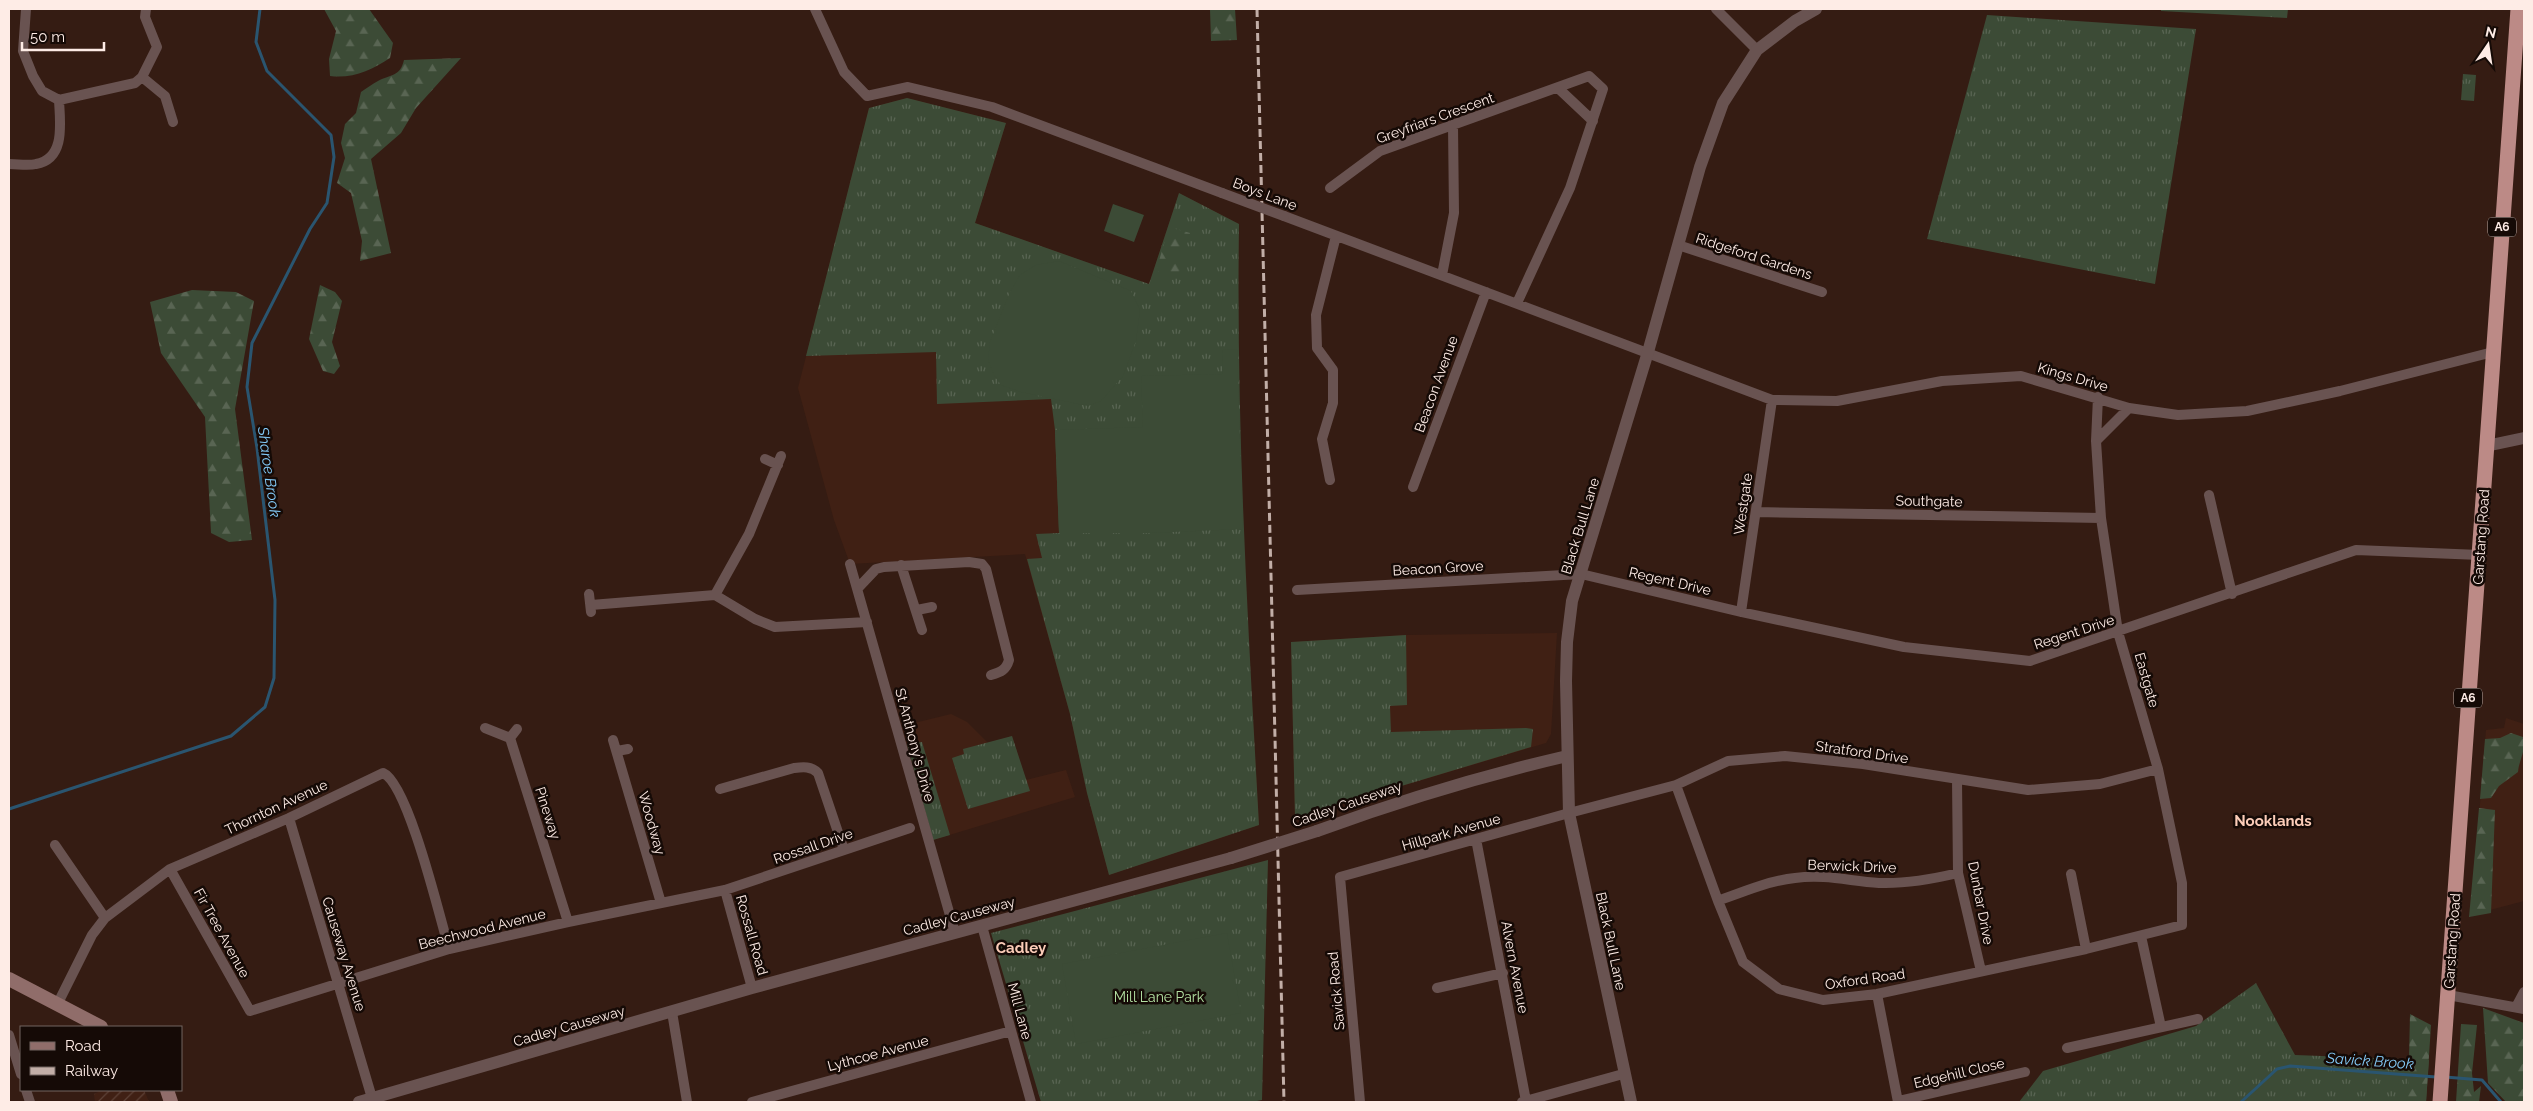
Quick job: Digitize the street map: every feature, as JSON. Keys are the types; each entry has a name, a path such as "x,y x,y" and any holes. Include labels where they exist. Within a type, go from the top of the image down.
{"highway":[{"name":"Garstang Road","path":"2441,1096 2480,555 2486,446 2520,29 2518,9"}],"main road":[{"path":"9,979 99,1026"}],"street":[{"path":"26,9 23,51 33,76 42,91 59,100 134,83 142,77 157,47 145,17 146,9"},
{"name":"Boys Lane","path":"815,9 844,72 867,96 908,88 992,107 1648,352"},
{"path":"1716,9 1758,50"},
{"name":"Black Bull Lane","path":"1631,1102 1623,1074 1568,813 1567,642 1572,601 1582,574 1648,352 1700,167 1723,102 1758,50 1795,21 1816,9"},
{"name":"Greyfriars Crescent","path":"1330,188 1380,151 1589,76 1603,89 1570,188 1517,303"},
{"path":"142,77 165,96 173,122"},
{"path":"1558,88 1593,120"},
{"path":"9,164 38,164 54,154 60,138 59,100"},
{"path":"1442,275 1454,213 1452,126"},
{"path":"1330,480 1322,440 1333,403 1333,370 1317,348 1316,314 1336,236"},
{"name":"Ridgeford Gardens","path":"1678,245 1822,292"},
{"name":"Beacon Avenue","path":"1413,487 1486,292"},
{"name":"Kings Drive","path":"1648,352 1772,400 1837,400 1942,381 2020,376 2098,397 2129,408 2178,414 2247,411 2340,391 2493,352"},
{"name":"Eastgate","path":"2098,397 2096,440 2101,518 2118,632 2158,769 2182,883 2182,925"},
{"name":"Westgate","path":"1741,612 1772,400"},
{"path":"2096,440 2129,408"},
{"path":"2486,446 2524,438"},
{"path":"714,595 749,534 780,460 765,459"},
{"path":"2209,495 2232,594"},
{"name":"Southgate","path":"1756,512 2101,518"},
{"name":"Regent Drive","path":"1582,574 1741,612 1904,647 2030,661 2232,594 2356,550 2480,555"},
{"path":"858,588 876,569 901,565 969,562 982,564 986,569 1009,660 1007,666 1001,672 991,675"},
{"name":"St Anthony's Drive","path":"850,564 931,855 955,932"},
{"path":"901,565 922,630"},
{"name":"Beacon Grove","path":"1297,590 1582,574"},
{"path":"590,594 591,608 714,595 754,619 775,627 867,622"},
{"path":"917,610 932,607"},
{"path":"485,728 510,738 517,729"},
{"name":"Pineway","path":"510,738 568,922"},
{"name":"Woodway","path":"613,740 661,903"},
{"path":"617,751 628,749"},
{"name":"Cadley Causeway","path":"359,1102 752,988 1231,858 1317,831 1401,800 1490,774 1567,756"},
{"name":"Stratford Drive","path":"1568,813 1676,786 1728,761 1785,756 1863,764 2028,790 2100,784 2158,769"},
{"path":"720,789 794,768 807,767 815,770 818,773 844,850"},
{"name":"Thornton Avenue","path":"57,1005 92,935 105,918 170,869 289,818 374,775 383,773 389,776 408,808 449,949"},
{"name":"Dunbar Drive","path":"1958,780 1958,873 1981,970"},
{"name":"Oxford Road","path":"1676,786 1718,901 1744,962 1779,989 1823,1000 1877,994 1981,970 2086,949 2182,925"},
{"name":"Hillpark Avenue","path":"1340,877 1568,813"},
{"name":"Causeway Avenue","path":"289,818 372,1098"},
{"name":"Rossall Drive","path":"724,890 910,828"},
{"name":"Alvern Avenue","path":"1476,839 1503,973 1524,1101"},
{"path":"55,845 105,918"},
{"name":"Fir Tree Avenue","path":"170,869 250,1011"},
{"name":"Berwick Drive","path":"1718,901 1758,887 1794,878 1832,876 1879,883 1927,880 1958,873"},
{"path":"2071,874 2086,949"},
{"name":"Savick Road","path":"1340,877 1360,1102"},
{"name":"Beechwood Avenue","path":"250,1011 449,949 724,890"},
{"name":"Rossall Road","path":"724,890 752,988"},
{"name":"Mill Lane","path":"982,926 1031,1102"},
{"path":"2141,936 2161,1027"},
{"path":"1437,988 1503,973"},
{"path":"2448,995 2520,1008 2524,992"},
{"path":"1877,994 1898,1101"},
{"path":"672,1012 687,1102"},
{"path":"2067,1048 2198,1019"},
{"name":"Lythcoe Avenue","path":"752,1102 1010,1031"},
{"path":"9,1035 20,1071"},
{"name":"Edgehill Close","path":"1898,1101 2025,1072"},
{"path":"1524,1101 1623,1074"}],"shaded area":[{"path":"907,98 1006,123 975,223 1149,284 1179,193 1239,224 1237,349 1244,565 1259,825 1109,875 1087,793 1070,714 1025,554 850,564 834,520 798,388 869,108"},
{"path":"1557,633 1551,734 1546,743 1295,818 1291,642 1406,635"},
{"path":"951,714 967,722 988,743 1012,736 1026,780 1066,770 1075,797 933,840 902,726"},
{"path":"2506,718 2524,724 2524,901 2471,915 2486,730 2504,728"},
{"path":"101,1091 144,1091 149,1102 95,1102 94,1094"}],"green space":[{"path":"324,9 369,9 393,43 390,58 362,73 338,77 330,76 329,59 336,31"},
{"path":"1210,9 1235,9 1237,40 1211,41"},
{"path":"2161,9 2288,9 2287,18 2161,11"},
{"path":"1987,15 2196,29 2155,284 1927,239"},
{"path":"461,58 416,108 401,133 371,159 391,253 360,261 362,241 351,193 337,183 345,158 341,143 345,124 356,113 361,92 397,72 404,60"},
{"path":"2463,74 2476,75 2474,101 2461,100"},
{"path":"907,98 1006,123 975,223 1149,284 1179,193 1239,224 1241,450 1259,825 1109,875 1087,793 1070,714 1027,559 1042,558 1036,534 1059,533 1055,430 1051,399 937,404 936,352 806,356 869,108"},
{"path":"1113,204 1144,215 1134,242 1104,231"},
{"path":"1169,227 1190,233 1178,277 1156,271"},
{"path":"1059,261 1131,291 1140,310 1136,341 1123,376 1101,401 1088,406 1021,392 1001,385 994,375 988,360 990,342 1010,292 1020,275 1036,265"},
{"path":"320,285 335,292 342,301 332,342 340,366 334,374 323,371 309,339"},
{"path":"192,290 236,292 254,301 235,409 252,540 229,542 211,533 205,417 161,353 150,302"},
{"path":"1237,349 1243,529 1148,533 1059,533 1055,430 1143,427 1141,376 1222,374 1223,350"},
{"path":"1406,635 1407,705 1390,706 1391,732 1526,728 1533,729 1531,747 1295,818 1291,642"},
{"path":"2511,733 2523,737 2524,742 2518,772 2499,786 2491,798 2480,799 2485,739 2500,738"},
{"path":"1012,736 1030,791 968,809 952,758 964,754 963,749"},
{"path":"922,742 950,835 933,840 907,744"},
{"path":"2479,808 2495,810 2491,913 2469,917"},
{"name":"Mill Lane Park","path":"1268,860 1262,1100 1252,1102 1041,1102 991,933"},
{"path":"1227,933 1241,1013 1076,1044 1062,964"},
{"path":"2256,983 2295,1055 2429,1060 2426,1102 2019,1102 2043,1071 2196,1026"},
{"path":"2483,1008 2524,1023 2524,1102 2506,1102 2488,1083"},
{"path":"2410,1014 2431,1025 2426,1102 2408,1102"},
{"path":"2461,1024 2477,1025 2472,1073 2474,1092 2481,1086 2479,1102 2456,1102"}],"waterway":[{"name":"Sharoe Brook","path":"9,809 231,736 265,707 274,678 275,600 257,448 247,387 252,343 310,229 327,203 334,157 331,135 267,71 256,42 260,9"},
{"name":"Savick Brook","path":"2241,1102 2277,1069 2290,1066 2436,1077"},
{"name":"Savick Brook","path":"2445,1077 2482,1080 2501,1102"}],"railway":[{"path":"1257,9 1284,1102"}],"district":[{"name":"Nooklands","path":"2273,821"},
{"name":"Cadley","path":"1021,948"}]}
